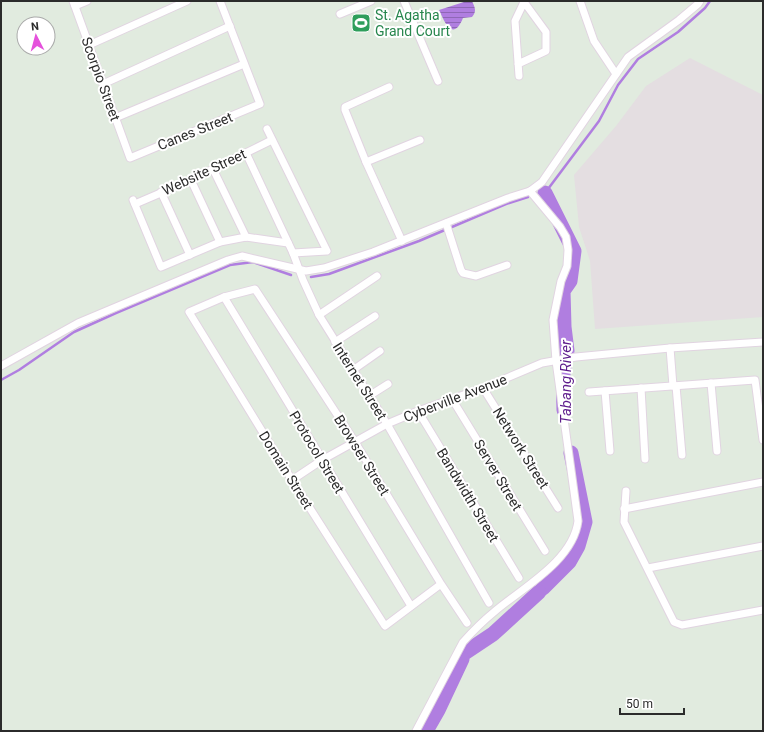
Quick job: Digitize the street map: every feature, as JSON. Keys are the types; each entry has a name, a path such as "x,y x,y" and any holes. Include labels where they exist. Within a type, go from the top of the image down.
{"street":[{"path":"74,4 86,1"},
{"path":"89,45 186,1"},
{"path":"115,118 244,64 220,1"},
{"path":"340,14 371,1"},
{"path":"404,1 438,81"},
{"path":"580,1 594,41 616,74"},
{"path":"1,366 78,323 228,260 242,256 306,271 336,265 446,224 508,198 530,191 542,182 628,57 679,20 700,1"},
{"path":"518,64 546,51 546,32 524,2 515,21 518,64 519,76"},
{"name":"Scorpio Street","path":"74,4 130,158"},
{"path":"103,84 230,26"},
{"name":"Canes Street","path":"130,158 260,104 244,64"},
{"path":"389,87 346,108 345,110 366,162 402,240"},
{"path":"267,129 327,251 293,253"},
{"name":"Website Street","path":"190,255 161,267 134,202 191,180 272,140"},
{"path":"366,162 420,140"},
{"name":"Internet Street","path":"246,153 293,253 319,315 387,424 489,603"},
{"path":"213,169 246,237"},
{"path":"191,180 220,242"},
{"path":"416,731 463,642 494,612 533,582 564,554 577,531 578,521 553,320 561,281 567,266 568,250 566,237 560,227 530,191"},
{"path":"161,192 190,255 220,242 246,237 288,243"},
{"path":"446,224 463,273 476,276 507,265"},
{"path":"319,315 377,276"},
{"name":"Browser Street","path":"224,297 255,289 355,442 441,584 467,623"},
{"name":"Domain Street","path":"224,297 189,312 292,480 385,626 411,606"},
{"name":"Protocol Street","path":"224,297 411,606"},
{"path":"335,342 375,316"},
{"name":"Cyberville Avenue","path":"292,480 322,460 387,424 418,411 484,388 542,363 576,357 670,348 763,342"},
{"path":"670,348 682,455"},
{"path":"353,370 380,351"},
{"path":"589,392 755,380 763,440"},
{"path":"711,383 717,450"},
{"path":"369,396 388,384"},
{"name":"Network Street","path":"484,388 558,508"},
{"path":"641,388 645,459"},
{"path":"605,391 610,451"},
{"name":"Server Street","path":"452,399 545,551"},
{"name":"Bandwidth Street","path":"418,411 519,578"},
{"path":"624,509 763,482"},
{"path":"626,491 624,522 674,622 682,625 763,610"},
{"path":"648,568 763,546"},
{"path":"411,606 441,584"}],"shaded area":[{"path":"467,1 472,1 475,9 474,15 472,17 463,18 456,29 450,28 439,10"},
{"path":"690,58 763,95 763,317 595,329 590,261 579,227 574,175 616,126 646,86"}],"waterway":[{"path":"538,194 545,193 599,121 618,85 638,59 678,32 705,8 710,1"},
{"name":"Tabang River","path":"545,193 574,251 570,281 563,291 564,327 567,351 563,373 564,410"},
{"path":"311,277 329,274 419,241 506,204 528,197"},
{"path":"1,380 19,370 74,332 230,265 253,262 291,275"},
{"name":"Tabang River","path":"543,588 569,562 578,546 585,522 571,453"},
{"name":"Tabang River","path":"466,652 493,634 539,592"},
{"name":"Tabang River","path":"426,731 438,710 462,659"}],"place":[{"name":"St. Agatha Grand Court","path":"361,23"}]}
